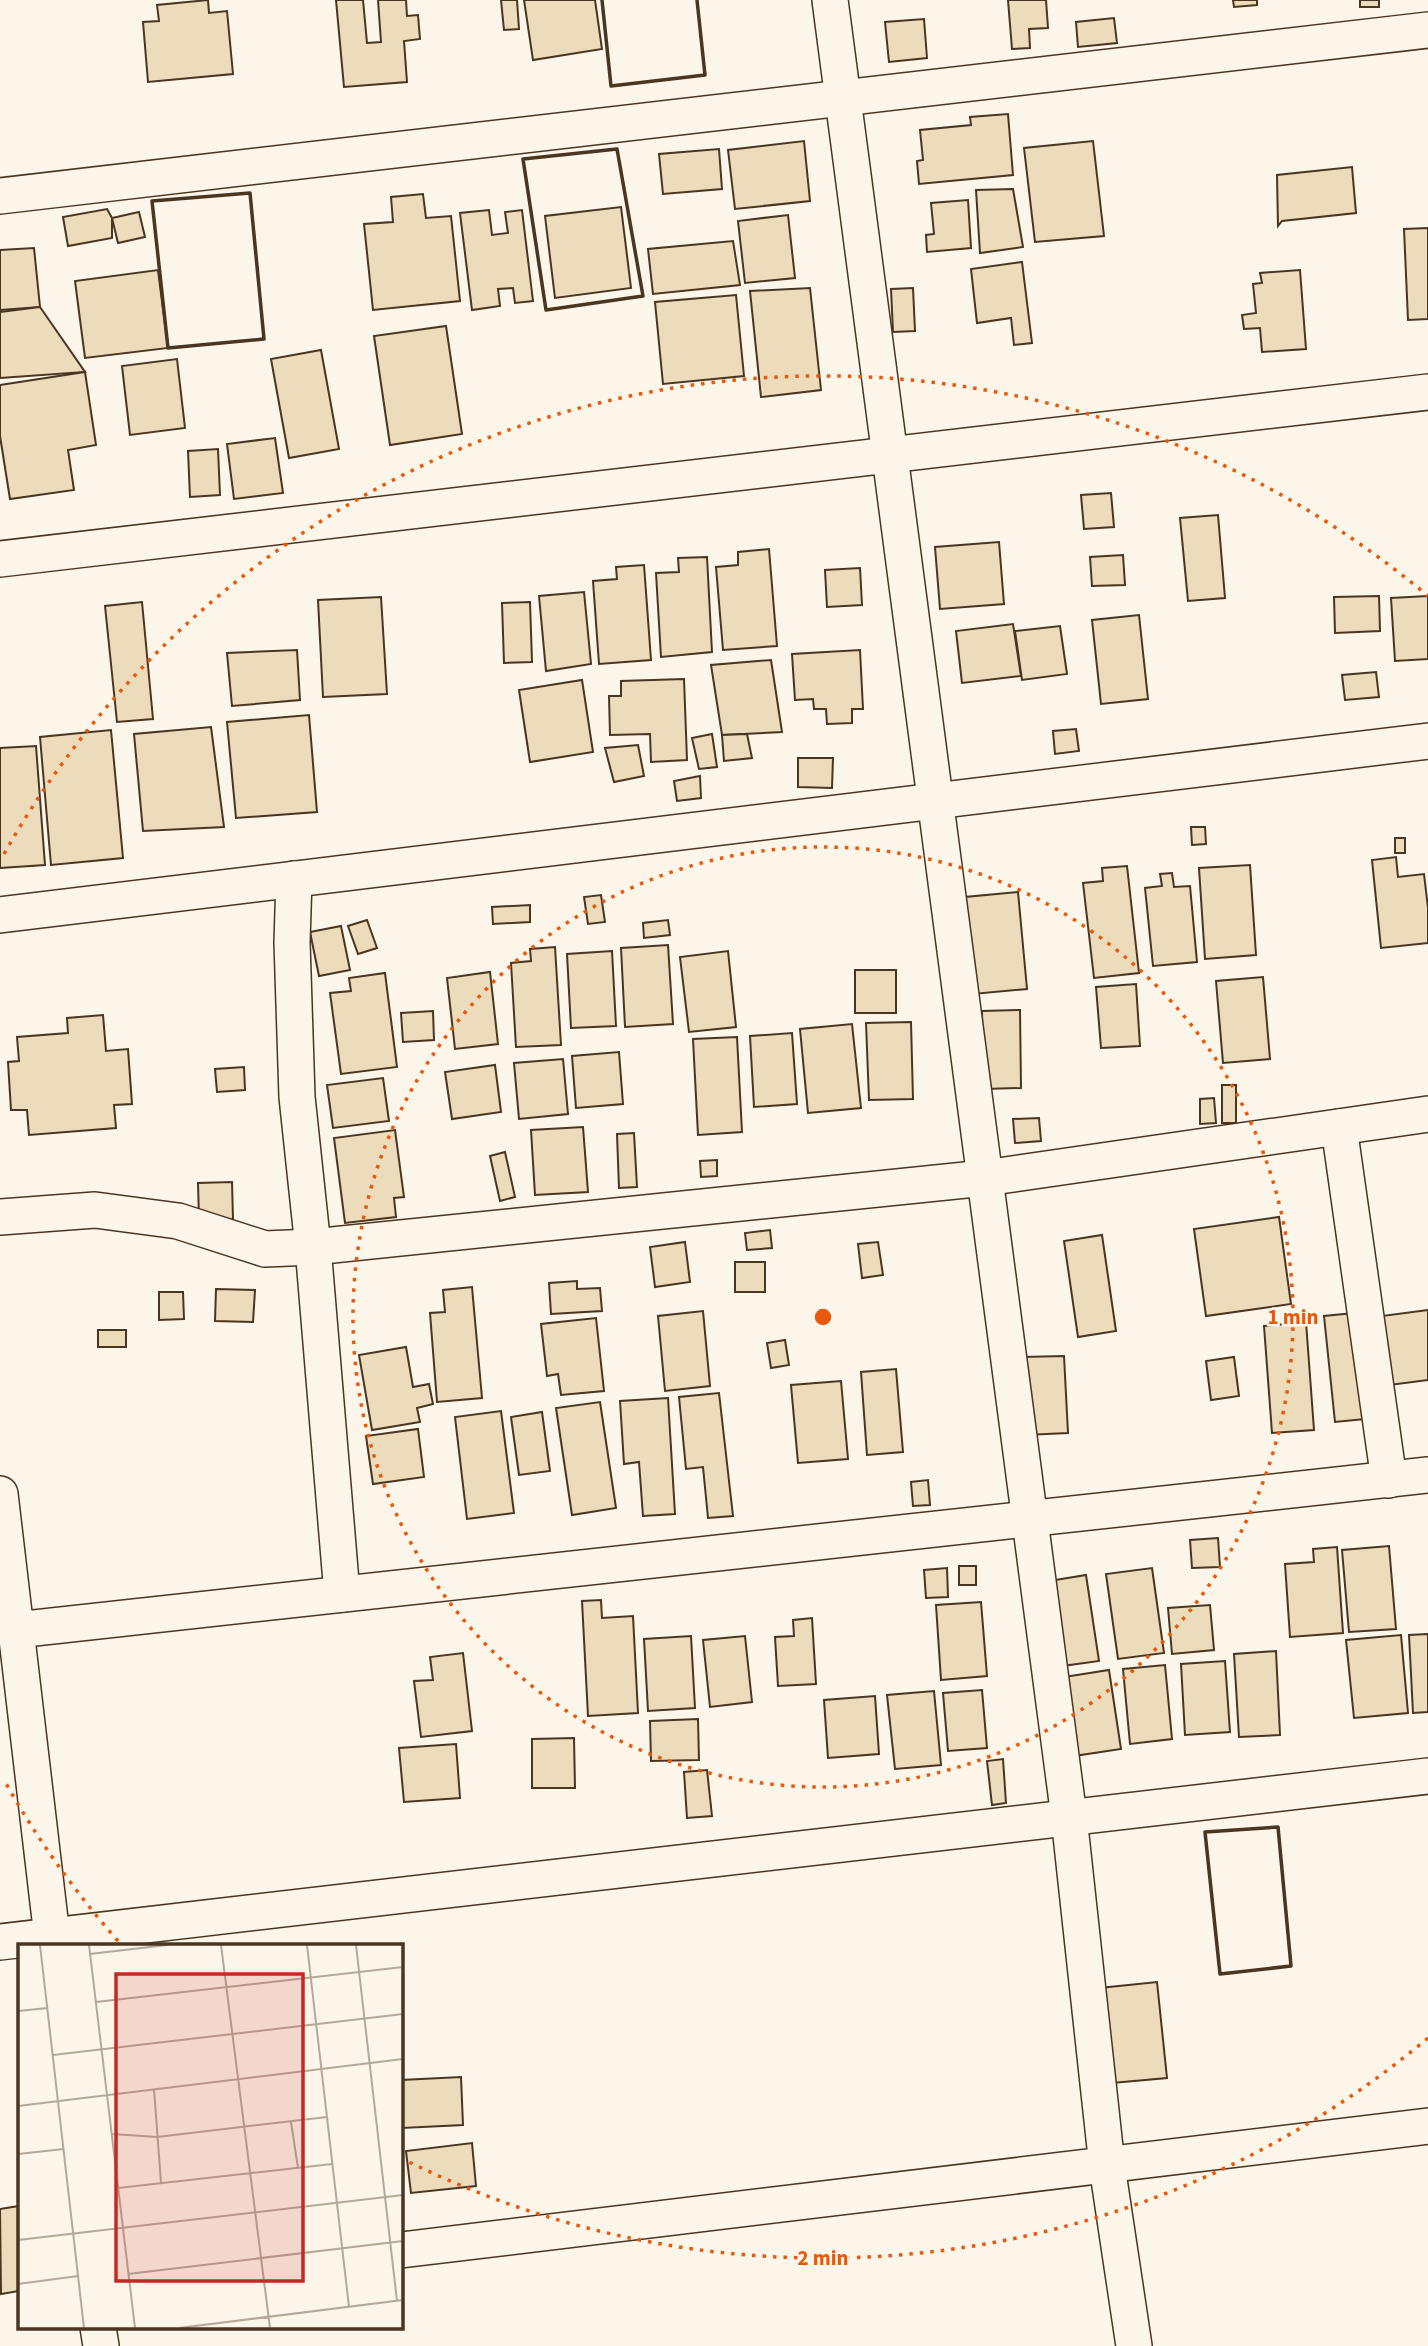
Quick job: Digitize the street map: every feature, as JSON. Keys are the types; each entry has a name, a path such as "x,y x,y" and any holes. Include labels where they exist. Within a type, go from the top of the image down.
{"street":[{"path":"830,0 1069,1817 1107,2166 1134,2346"},
{"path":"0,196 1428,30"},
{"path":"0,559 1428,392"},
{"path":"0,915 1428,741"},
{"path":"293,879 292,942 297,1097 313,1247 342,1594"},
{"path":"0,1217 95,1210 178,1222 265,1249 313,1247 985,1178 1428,1114"},
{"path":"1339,1126 1389,1480"},
{"path":"16,1630 1428,1475"},
{"path":"0,1494 53,1941"},
{"path":"0,1942 53,1941 1428,1776"},
{"path":"402,2250 1428,2126"},
{"path":"98,2328 101,2346"}],"building":[{"path":"208,0 209,13 227,11 233,74 148,82 143,22 159,21 157,5"},
{"path":"336,0 363,0 367,43 381,42 378,0 406,0 407,16 418,15 420,39 404,41 407,82 344,87"},
{"path":"501,0 517,0 519,29 504,30"},
{"path":"524,0 595,0 602,49 533,60"},
{"path":"1008,0 1046,0 1048,28 1029,29 1030,48 1012,49"},
{"path":"1233,0 1257,0 1257,5 1234,7"},
{"path":"1360,0 1379,0 1379,7 1360,7"},
{"path":"1114,18 1117,43 1078,47 1076,22"},
{"path":"924,19 927,58 889,62 885,22"},
{"path":"1008,114 1013,175 919,184 917,161 923,160 920,130 971,125 970,117"},
{"path":"804,141 810,201 735,209 728,150"},
{"path":"1093,141 1104,236 1035,242 1024,148"},
{"path":"719,149 722,189 663,194 659,154"},
{"path":"1352,167 1356,213 1282,221 1278,226 1277,175"},
{"path":"1013,189 1023,247 980,253 976,190"},
{"path":"423,194 426,218 451,216 460,301 373,310 364,224 393,222 391,197"},
{"path":"968,200 971,248 927,252 926,235 934,234 931,203"},
{"path":"621,207 631,288 555,298 545,216"},
{"path":"107,209 112,218 112,238 68,246 63,217"},
{"path":"489,210 492,235 508,233 505,212 522,210 533,301 515,303 513,288 498,289 500,306 472,310 460,213"},
{"path":"139,212 145,237 118,243 112,218"},
{"path":"788,215 795,278 745,283 738,221"},
{"path":"1428,228 1428,319 1408,320 1404,229"},
{"path":"733,241 740,285 653,294 648,249"},
{"path":"34,248 40,307 0,310 0,250"},
{"path":"1022,262 1032,343 1014,345 1011,318 977,323 971,269"},
{"path":"158,270 168,348 85,358 75,281"},
{"path":"1300,270 1306,349 1262,352 1260,328 1244,329 1242,315 1256,313 1253,284 1262,283 1260,273"},
{"path":"810,288 821,390 761,397 750,291"},
{"path":"913,288 915,331 893,332 891,289"},
{"path":"736,295 744,376 663,384 655,302"},
{"path":"40,307 85,372 0,378 0,312"},
{"path":"446,326 462,434 390,445 374,336"},
{"path":"321,350 339,449 289,458 271,359"},
{"path":"177,359 185,428 130,435 122,366"},
{"path":"85,372 96,445 68,450 74,490 10,499 0,436 0,385"},
{"path":"275,438 283,493 234,499 227,444"},
{"path":"218,449 220,495 190,497 188,451"},
{"path":"1111,493 1114,527 1084,529 1081,495"},
{"path":"1218,515 1225,598 1188,601 1180,518"},
{"path":"999,542 1004,604 940,609 935,547"},
{"path":"769,549 777,646 723,650 716,567 738,565 738,552"},
{"path":"1123,555 1125,585 1092,586 1090,557"},
{"path":"707,557 712,652 661,657 656,573 679,572 678,558"},
{"path":"644,565 651,660 599,664 593,581 617,579 616,567"},
{"path":"860,568 862,605 827,607 825,570"},
{"path":"584,592 591,664 546,671 539,596"},
{"path":"1379,596 1380,631 1335,633 1334,597"},
{"path":"1428,596 1428,659 1395,661 1391,598"},
{"path":"381,597 387,694 323,697 318,600"},
{"path":"142,602 153,719 117,722 105,606"},
{"path":"530,602 532,662 504,663 502,603"},
{"path":"1139,615 1148,699 1101,704 1092,620"},
{"path":"1013,624 1021,676 962,683 956,631"},
{"path":"1060,626 1067,674 1022,680 1015,631"},
{"path":"297,650 300,700 232,706 227,653"},
{"path":"860,650 863,709 852,709 852,723 827,724 826,709 814,709 813,699 795,700 792,654"},
{"path":"771,660 782,732 722,735 711,665"},
{"path":"1376,672 1379,697 1345,700 1342,675"},
{"path":"684,679 687,760 651,762 650,734 610,735 609,696 621,696 621,681"},
{"path":"582,680 593,752 530,762 519,690"},
{"path":"309,715 317,812 236,818 227,722"},
{"path":"211,727 224,827 143,831 134,734"},
{"path":"1076,729 1079,751 1055,754 1053,731"},
{"path":"111,730 123,858 51,865 40,737"},
{"path":"712,734 717,767 699,769 692,738"},
{"path":"747,734 752,758 724,761 722,735"},
{"path":"638,745 644,776 614,782 605,748"},
{"path":"36,746 45,865 0,868 0,748"},
{"path":"798,758 833,758 832,788 798,787"},
{"path":"700,776 701,798 677,801 674,781"},
{"path":"1191,827 1205,827 1206,844 1192,845"},
{"path":"1395,838 1405,838 1405,853 1395,853"},
{"path":"1396,857 1398,877 1424,874 1428,943 1381,948 1372,860"},
{"path":"1250,865 1256,955 1205,959 1199,868"},
{"path":"1127,866 1139,973 1094,978 1083,883 1103,881 1102,868"},
{"path":"1172,873 1174,887 1190,886 1197,962 1153,966 1145,888 1162,886 1160,874"},
{"path":"1018,892 1027,989 973,994 965,897"},
{"path":"601,895 605,922 588,924 584,897"},
{"path":"530,905 530,922 493,924 492,907"},
{"path":"367,920 377,948 358,954 348,926"},
{"path":"668,920 670,935 644,938 643,923"},
{"path":"341,926 350,970 319,976 310,932"},
{"path":"668,945 673,1024 625,1027 621,948"},
{"path":"555,947 561,1045 516,1047 511,963 531,961 530,949"},
{"path":"612,951 616,1026 571,1028 567,954"},
{"path":"728,951 736,1027 689,1032 680,957"},
{"path":"855,970 896,970 896,1013 855,1013"},
{"path":"490,972 498,1044 455,1049 447,978"},
{"path":"385,973 397,1067 341,1074 330,993 351,991 349,978"},
{"path":"1263,977 1270,1059 1223,1063 1216,981"},
{"path":"1136,984 1140,1046 1101,1048 1096,987"},
{"path":"1020,1010 1021,1088 983,1089 982,1011"},
{"path":"433,1011 434,1040 403,1042 401,1013"},
{"path":"103,1015 106,1051 128,1049 132,1104 114,1105 116,1128 29,1135 27,1110 11,1110 8,1062 19,1061 17,1037 68,1033 67,1018"},
{"path":"911,1022 913,1099 869,1100 866,1023"},
{"path":"852,1024 861,1108 808,1113 800,1029"},
{"path":"792,1033 797,1104 754,1107 750,1036"},
{"path":"737,1037 742,1132 698,1135 693,1039"},
{"path":"619,1052 623,1104 576,1108 572,1056"},
{"path":"563,1059 568,1114 519,1119 514,1063"},
{"path":"495,1065 501,1112 452,1119 445,1072"},
{"path":"244,1067 245,1090 217,1092 215,1069"},
{"path":"383,1078 389,1121 333,1128 327,1085"},
{"path":"1222,1085 1236,1085 1236,1123 1222,1123"},
{"path":"1214,1098 1216,1123 1200,1124 1200,1099"},
{"path":"1039,1118 1041,1141 1015,1143 1013,1119"},
{"path":"583,1127 588,1192 535,1195 531,1130"},
{"path":"395,1130 404,1197 394,1198 396,1217 345,1223 334,1138"},
{"path":"634,1133 637,1187 619,1188 617,1134"},
{"path":"505,1152 515,1197 500,1201 490,1156"},
{"path":"717,1160 717,1176 701,1177 700,1161"},
{"path":"232,1182 233,1219 199,1220 198,1183"},
{"path":"1279,1217 1291,1304 1206,1316 1194,1229"},
{"path":"770,1230 772,1248 747,1250 745,1233"},
{"path":"1102,1235 1116,1331 1078,1337 1064,1241"},
{"path":"685,1242 690,1282 655,1287 650,1247"},
{"path":"878,1242 883,1275 862,1278 858,1244"},
{"path":"735,1262 765,1262 765,1292 735,1292"},
{"path":"577,1281 577,1289 600,1288 602,1311 551,1314 549,1283"},
{"path":"472,1287 482,1398 437,1402 430,1313 445,1312 443,1290"},
{"path":"216,1289 255,1290 253,1322 215,1321"},
{"path":"159,1292 183,1292 184,1319 159,1320"},
{"path":"1428,1310 1428,1380 1382,1386 1374,1317"},
{"path":"703,1311 710,1386 665,1391 658,1316"},
{"path":"1364,1312 1375,1418 1335,1422 1324,1316"},
{"path":"596,1318 604,1391 561,1395 558,1374 547,1376 541,1324"},
{"path":"1306,1322 1314,1430 1272,1433 1264,1326"},
{"path":"98,1330 126,1330 126,1347 98,1347"},
{"path":"785,1340 789,1365 771,1368 767,1343"},
{"path":"406,1347 413,1387 429,1384 433,1404 417,1408 420,1422 372,1430 359,1355"},
{"path":"1064,1356 1068,1433 1025,1435 1022,1357"},
{"path":"1234,1357 1239,1396 1211,1400 1206,1361"},
{"path":"896,1369 903,1452 867,1455 861,1372"},
{"path":"841,1381 848,1459 798,1463 791,1385"},
{"path":"719,1393 733,1516 708,1518 703,1467 686,1469 679,1397"},
{"path":"668,1398 675,1514 643,1516 639,1462 624,1464 620,1401"},
{"path":"600,1402 616,1508 572,1515 556,1408"},
{"path":"501,1411 514,1513 467,1519 455,1417"},
{"path":"542,1412 550,1471 519,1475 511,1417"},
{"path":"418,1429 424,1477 373,1484 366,1436"},
{"path":"928,1480 930,1505 913,1506 911,1482"},
{"path":"1218,1538 1220,1567 1192,1568 1190,1540"},
{"path":"1389,1546 1396,1629 1349,1632 1342,1550"},
{"path":"1337,1547 1343,1633 1290,1637 1285,1564 1314,1562 1313,1549"},
{"path":"959,1566 976,1566 976,1585 959,1585"},
{"path":"947,1568 948,1597 926,1598 924,1570"},
{"path":"1152,1568 1164,1653 1118,1659 1106,1574"},
{"path":"1086,1575 1099,1661 1055,1667 1043,1582"},
{"path":"601,1600 602,1618 633,1616 638,1713 588,1716 582,1601"},
{"path":"981,1602 987,1676 941,1680 936,1605"},
{"path":"1210,1605 1214,1650 1172,1654 1168,1608"},
{"path":"812,1618 816,1684 778,1686 775,1637 794,1636 793,1620"},
{"path":"1428,1634 1428,1712 1413,1713 1409,1635"},
{"path":"1401,1635 1408,1713 1354,1718 1346,1640"},
{"path":"691,1636 695,1708 648,1711 644,1639"},
{"path":"745,1636 752,1702 710,1707 703,1640"},
{"path":"1276,1651 1280,1735 1239,1737 1234,1654"},
{"path":"463,1653 472,1731 421,1737 414,1681 433,1680 430,1657"},
{"path":"1225,1661 1230,1732 1185,1735 1181,1664"},
{"path":"1165,1665 1172,1739 1130,1744 1123,1669"},
{"path":"1109,1670 1121,1749 1074,1756 1064,1677"},
{"path":"982,1690 987,1748 948,1751 943,1693"},
{"path":"934,1691 941,1765 895,1769 887,1695"},
{"path":"875,1696 879,1754 828,1758 824,1700"},
{"path":"698,1719 699,1760 651,1761 650,1721"},
{"path":"574,1738 575,1788 532,1788 532,1739"},
{"path":"456,1744 460,1798 404,1802 399,1748"},
{"path":"1003,1759 1006,1803 992,1805 987,1761"},
{"path":"707,1770 712,1816 687,1818 684,1772"},
{"path":"1157,1982 1167,2078 1101,2084 1090,1989"},
{"path":"461,2077 463,2125 402,2128 402,2080"},
{"path":"472,2143 476,2186 411,2193 406,2151"},
{"path":"18,2206 18,2291 1,2294 0,2209"}],"wall":[{"path":"602,0 611,86 705,75 697,0"},
{"path":"617,149 643,296 546,310 523,159 617,149"},
{"path":"250,193 264,339 168,348 152,201 250,193"},
{"path":"1278,1827 1291,1966 1220,1974 1205,1832 1278,1827"}]}
